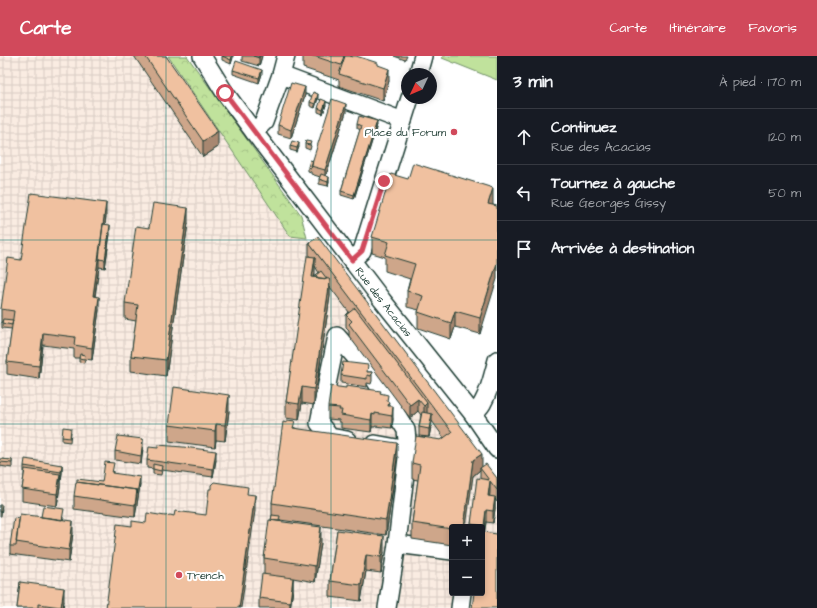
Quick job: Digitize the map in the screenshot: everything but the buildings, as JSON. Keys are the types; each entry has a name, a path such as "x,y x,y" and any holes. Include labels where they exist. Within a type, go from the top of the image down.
{"street":[{"name":"Rue des Acacias","path":"202,56 225,93 254,132 475,417 497,449"},
{"path":"254,132 264,122 286,56"},
{"path":"420,68 423,56"},
{"path":"281,74 403,121"},
{"path":"352,260 362,251 408,104"},
{"path":"387,608 397,544 408,450 406,430 375,380 337,336 319,424 330,437 408,450"},
{"path":"475,417 487,394 497,360"},
{"path":"397,544 449,550"},
{"path":"460,608 462,596"}],"shaded area":[{"path":"0,56 168,56 290,236 307,238 497,488 497,608 0,608"}],"green space":[{"path":"168,56 187,56 301,215 307,238 290,236"},
{"path":"443,56 497,56 497,80 442,58"}],"place":[{"name":"Place du Forum","path":"454,132"},
{"name":"Trench","path":"179,575"}],"route":[{"path":"225,93 352,260 362,251 384,181"}]}
